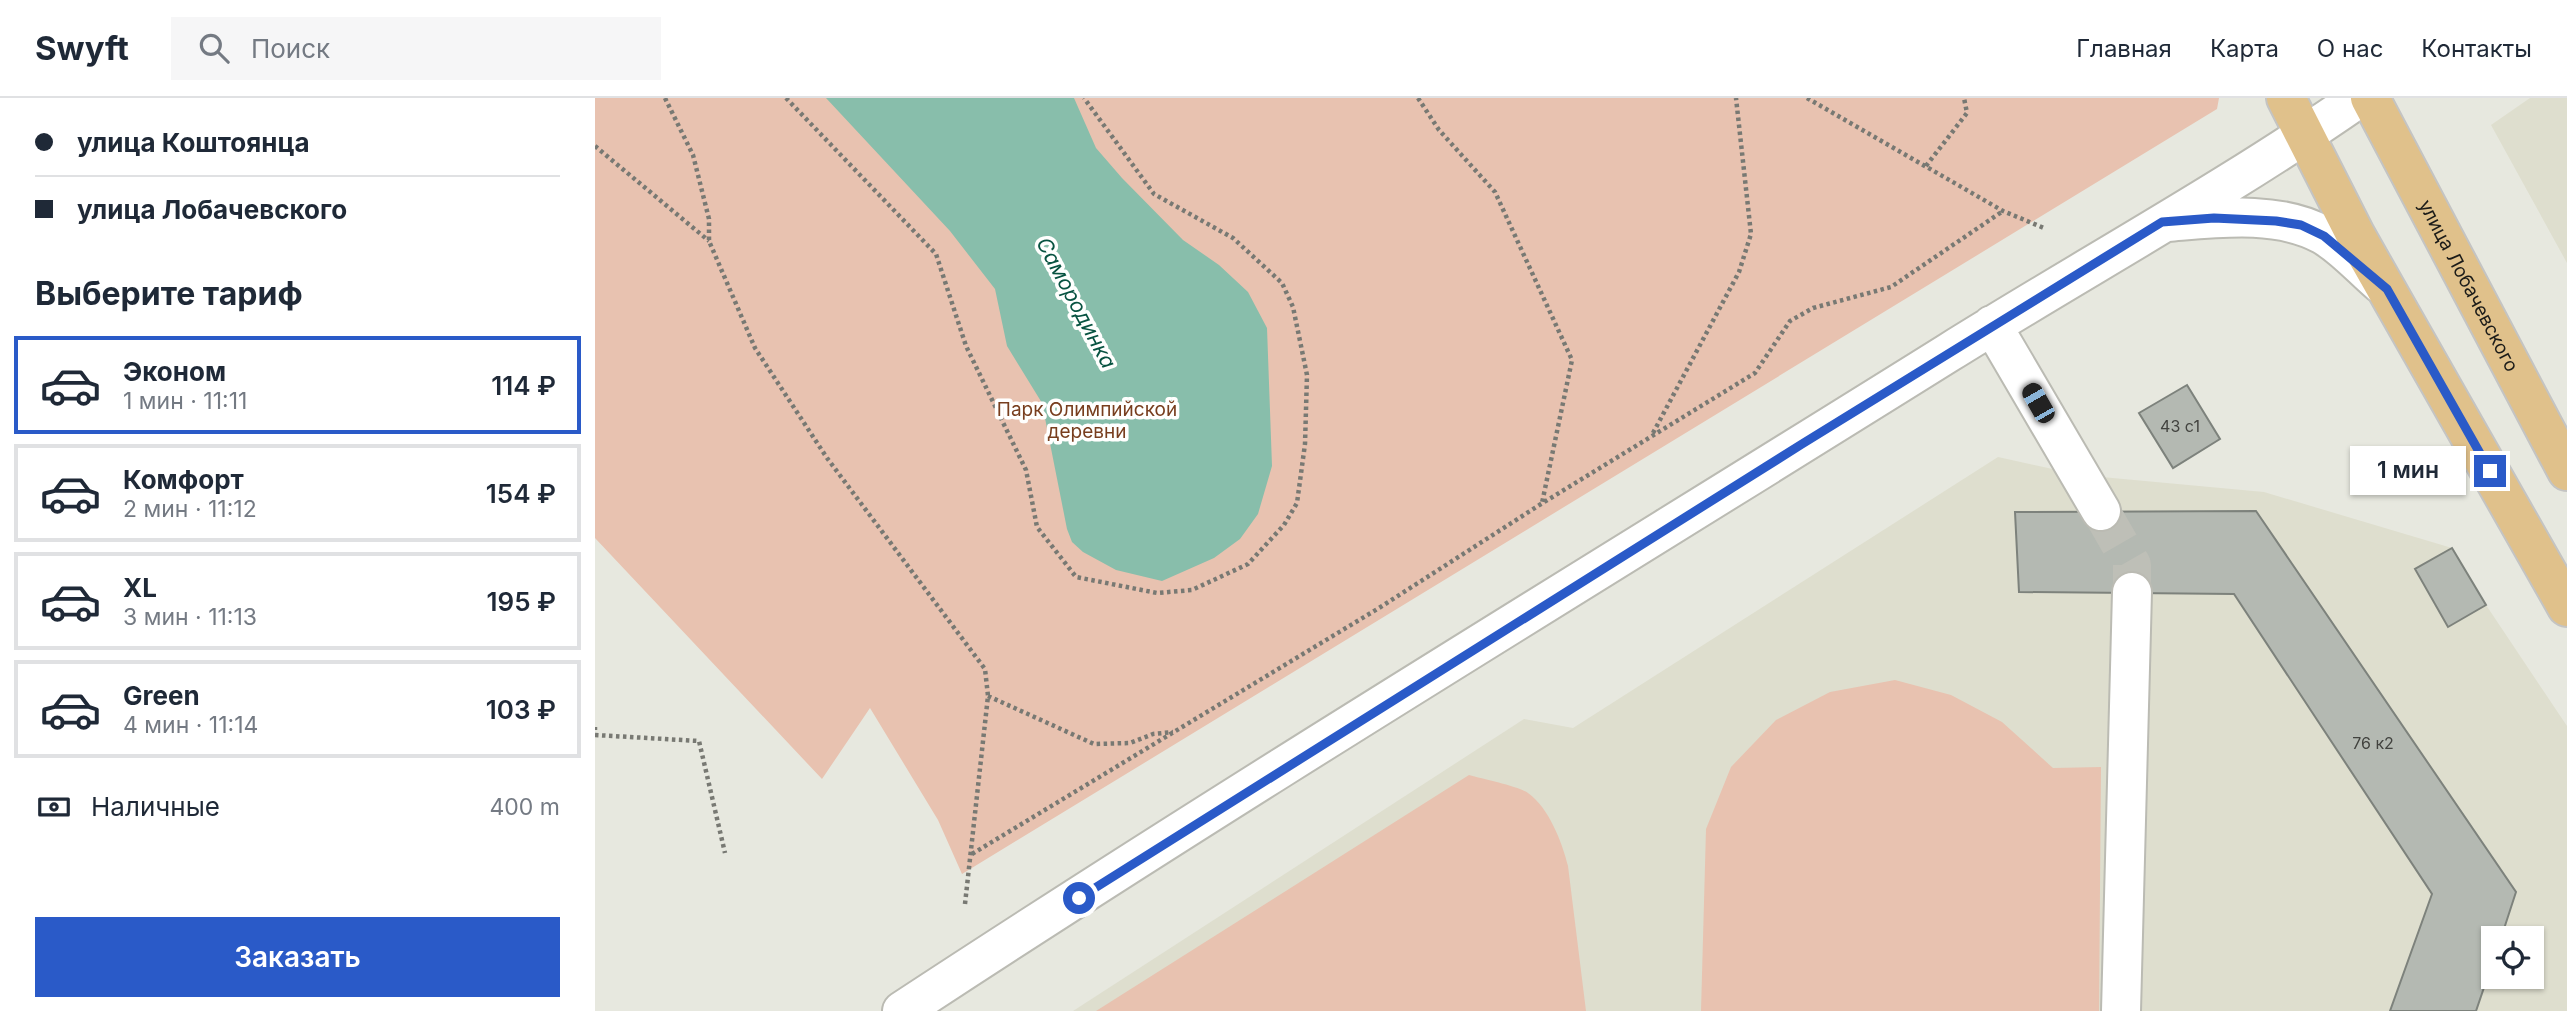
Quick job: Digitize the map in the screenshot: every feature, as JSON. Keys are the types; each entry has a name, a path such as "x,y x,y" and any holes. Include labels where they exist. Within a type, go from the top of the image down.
{"main road":[{"path":"2286,98 2387,289 2567,607"},
{"name":"улица Лобачевского","path":"2370,98 2567,471"}],"street":[{"path":"902,1011 1257,784 1992,325 2304,136 2359,98"},
{"path":"2162,222 2245,219 2301,225 2324,236 2387,289"},
{"path":"1992,325 2101,512"},
{"path":"2121,1011 2132,592"}],"path":[{"path":"665,98 693,155 709,219 709,241 755,348 827,458 985,670 988,696 965,904"},
{"path":"786,98 936,254 966,346 1026,470 1038,527 1076,577 1157,593 1192,590 1248,564 1284,525 1297,503 1305,444 1307,375 1293,307 1282,283 1233,238 1154,194 1084,98"},
{"path":"1418,98 1439,130 1495,191 1571,360 1541,504"},
{"path":"1653,434 1739,272 1751,234 1736,98"},
{"path":"1807,98 2003,211 2044,228"},
{"path":"1926,166 1967,114 1963,98"},
{"path":"595,146 709,241"},
{"path":"972,854 1379,608 1653,434 1755,373 1790,321 1813,308 1891,287 2003,211"},
{"path":"988,696 1094,744 1130,743 1153,734 1178,731"},
{"path":"595,730 699,741 725,853"}],"shaded area":[{"path":"2530,98 2567,98 2567,263 2491,125"},
{"path":"1998,457 2080,475 2264,492 2452,548 2486,605 2567,726 2567,1011 1073,1011 1524,719 1573,728"}],"green space":[{"name":"Парк Олимпийской деревни","path":"595,98 2219,98 2217,109 962,874 938,820 870,708 822,779 595,538"},
{"path":"1895,680 1951,695 2002,722 2053,768 2101,767 2099,1011 1701,1011 1706,829 1731,767 1776,720 1830,692"},
{"path":"1469,775 1509,785 1528,793 1536,799 1554,826 1568,866 1586,1011 1096,1011"}],"water":[{"name":"Самородинка","path":"826,98 1074,98 1096,148 1183,240 1219,265 1248,292 1267,328 1272,466 1258,514 1240,539 1214,558 1162,581 1116,570 1083,552 1072,542 1067,529 1042,403 1007,346 995,289 950,231"}],"building":[{"path":"2187,385 2220,439 2173,468 2139,413"},
{"path":"2256,511 2516,892 2505,926 2481,926 2481,989 2483,989 2476,1011 2390,1011 2432,894 2234,594 2019,592 2015,512"},
{"path":"2452,548 2486,605 2448,627 2415,569"}],"tunnel":[{"path":"2101,511 2132,565 2132,592"}],"route":[{"path":"1079,898 1992,325 2162,222 2214,218 2276,221 2301,225 2336,245 2387,289 2490,471"}]}
